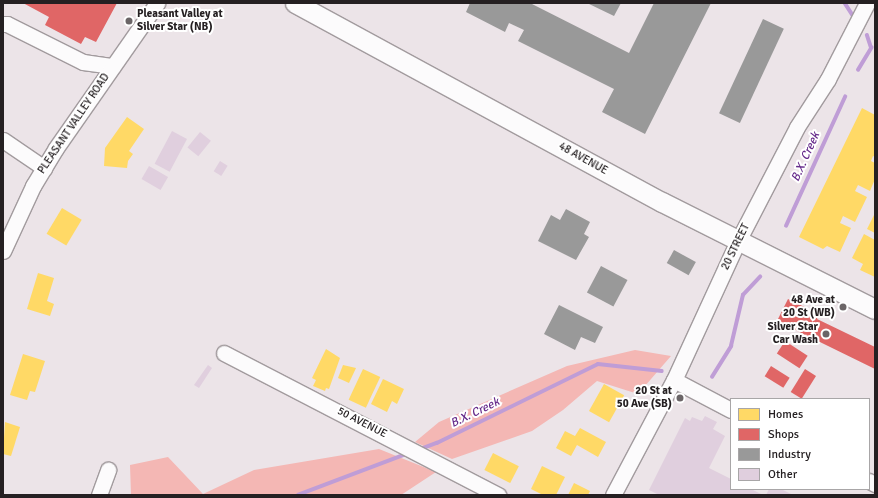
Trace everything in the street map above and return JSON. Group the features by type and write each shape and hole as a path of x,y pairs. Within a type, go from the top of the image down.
{"main road":[{"name":"48 AVENUE","path":"295,3 662,202 875,310"},
{"path":"304,3 328,20"}],"street":[{"name":"PLEASANT VALLEY ROAD","path":"3,251 33,186 44,168 157,3"},
{"name":"20 STREET","path":"613,495 674,380 738,241 796,127 828,79 866,3"},
{"path":"3,24 7,24 83,62 113,66"},
{"path":"3,140 44,168"},
{"name":"50 AVENUE","path":"224,353 407,446 498,495"},
{"path":"674,380 730,409"},
{"path":"99,495 108,470"}],"shaded area":[{"path":"635,350 671,356 638,394 597,381 563,410 532,431 452,459 415,442 439,422 567,366"},
{"path":"379,449 436,472 401,495 131,495 130,465 168,457 203,494 254,470"}],"building: Homes":[{"path":"862,108 875,115 875,157 873,156 871,161 875,163 875,179 870,191 858,185 855,191 867,197 855,222 843,216 840,223 851,228 840,252 827,246 823,249 799,237"},
{"path":"127,117 144,129 129,151 133,154 128,161 127,168 104,166 105,148"},
{"path":"62,208 82,220 66,246 47,234"},
{"path":"875,213 875,233 867,229"},
{"path":"864,234 875,240 875,277 860,270 863,264 852,258"},
{"path":"38,273 54,278 47,301 54,304 50,316 27,309"},
{"path":"326,349 340,358 329,389 326,388 325,391 313,386 316,380 312,378"},
{"path":"23,354 45,361 35,392 30,391 27,400 10,395"},
{"path":"343,365 356,368 349,383 338,378"},
{"path":"363,369 380,377 366,408 349,400"},
{"path":"383,379 404,389 397,404 392,401 387,412 371,404"},
{"path":"604,384 624,395 609,422 589,411"},
{"path":"5,422 20,427 11,456 3,454"},
{"path":"580,428 606,442 598,457 577,445 571,456 556,448 565,431 575,436"},
{"path":"493,453 519,466 510,483 484,470"},
{"path":"542,466 565,477 556,495 543,495 531,489"},
{"path":"574,483 590,491 588,495 568,495"}],"building: Shops":[{"path":"23,3 117,3 96,42 85,37 81,44 45,25 49,17"},
{"name":"Silver Star Car Wash","path":"788,299 819,314 817,319 875,347 875,369 777,321"},
{"path":"785,341 808,356 799,368 777,354"},
{"path":"771,366 790,378 783,388 765,376"},
{"path":"805,369 816,376 802,398 791,392"}],"building: Industry":[{"path":"470,3 530,3 629,53 654,3 711,3 645,134 602,112 614,89 518,41 524,30 509,23 505,32 466,12"},
{"path":"587,3 621,3 614,16"},
{"path":"763,19 784,29 740,123 719,113"},
{"path":"566,209 590,222 584,234 589,237 576,260 538,241 551,215 560,220"},
{"path":"674,250 696,262 689,275 667,263"},
{"path":"601,266 627,280 613,307 587,292"},
{"path":"559,305 603,327 595,343 581,337 575,350 544,334"}],"building: Other":[{"path":"172,131 187,139 170,172 155,164"},
{"path":"200,132 211,141 198,156 187,148"},
{"path":"220,161 228,166 221,176 214,171"},
{"path":"149,166 168,177 161,190 142,179"},
{"path":"208,365 212,368 199,388 194,385"},
{"path":"705,416 717,422 713,429 725,436 709,468 730,478 730,490 753,490 763,495 659,495 649,490 685,418 690,421 692,417 702,421"},
{"path":"768,490 783,490 793,495 766,495"}],"waterway":[{"name":"B.X. Creek","path":"845,3 854,17"},
{"name":"B.X. Creek","path":"858,70 871,48 867,36"},
{"name":"B.X. Creek","path":"786,226 845,97"},
{"name":"B.X. Creek","path":"712,377 731,346 743,295 760,277"},
{"name":"B.X. Creek","path":"421,449 437,443 598,364 662,371"},
{"name":"B.X. Creek","path":"298,495 409,453"}],"place":[{"name":"Pleasant Valley at Silver Star (NB)","path":"129,21"},
{"name":"48 Ave at 20 St (WB)","path":"843,307"},
{"name":"Silver Star Car Wash","path":"826,334"},
{"name":"20 St at 50 Ave (SB)","path":"680,398"}]}
